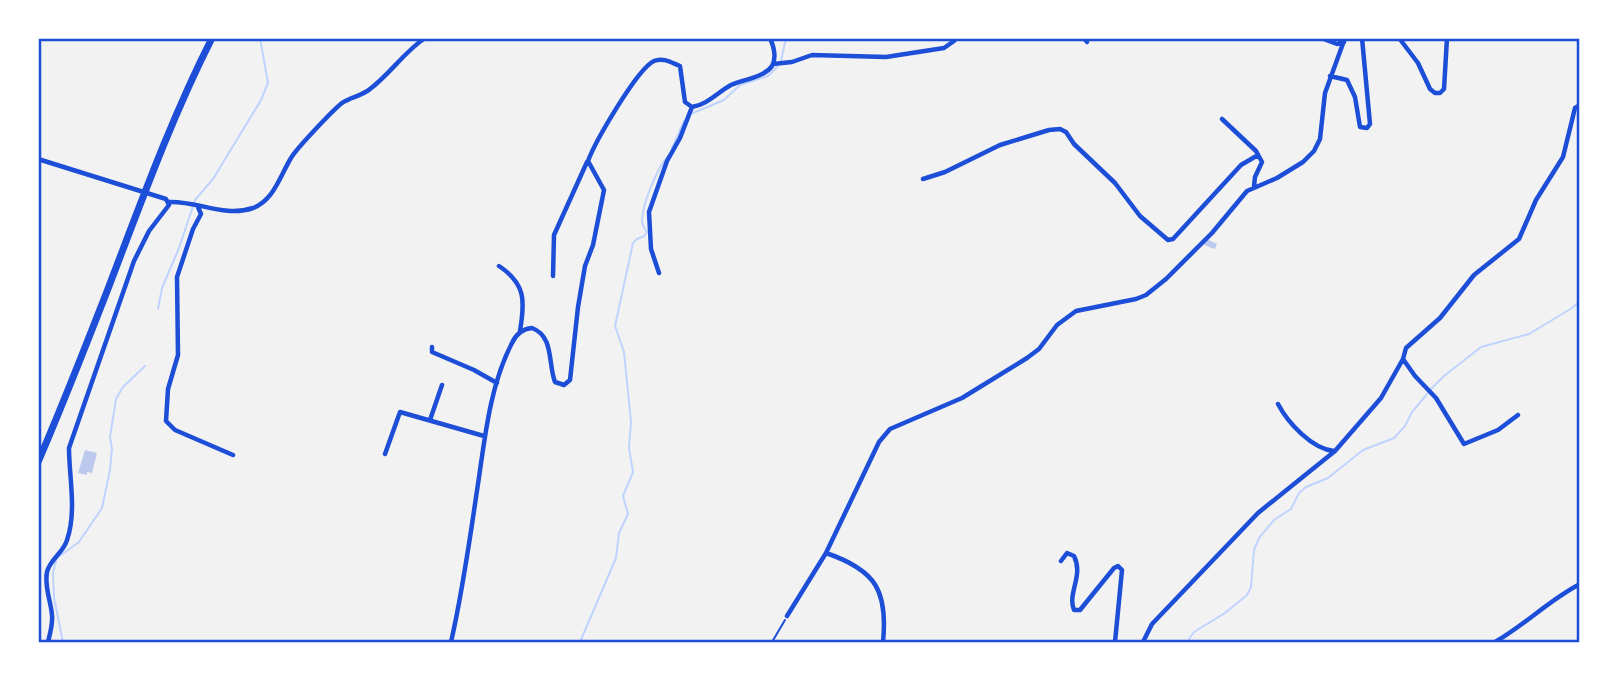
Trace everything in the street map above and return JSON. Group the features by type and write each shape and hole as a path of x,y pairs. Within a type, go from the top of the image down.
{"main road":[{"path":"38,462 187,87 212,38"}],"street":[{"path":"38,159 168,202 233,211 254,208 264,202 273,191 296,151 343,102 370,90 425,38"},
{"path":"553,276 554,235 613,113 645,69 654,61 664,60 680,66 685,102 692,107 699,106 730,86 768,71 775,54 770,38"},
{"path":"1321,38 1336,44 1345,40"},
{"path":"1330,76 1347,80 1354,97 1360,127 1367,128 1370,124 1362,38"},
{"path":"1399,38 1418,63 1430,89 1440,93 1444,89 1447,38"},
{"path":"787,616 826,553 879,442 890,429 962,398 1027,358 1039,349 1056,325 1076,311 1146,295 1212,233 1241,196 1254,186 1290,171 1303,162 1314,152 1322,134 1325,93 1345,40"},
{"path":"773,64 792,62 812,55 886,57 944,48 954,41"},
{"path":"1141,642 1152,624 1258,513 1335,451 1381,398 1403,359 1406,348 1440,318 1474,275 1518,239 1536,200 1563,158 1576,108 1580,105"},
{"path":"659,273 650,249 649,212 667,161 680,138 692,107"},
{"path":"1222,119 1262,162 1254,186"},
{"path":"923,179 1000,145 1060,129 1115,183 1140,216 1168,240 1173,239 1241,165 1258,155"},
{"path":"520,332 532,328 541,332 546,341 555,382 568,383 572,374 585,266 593,245 604,190 588,161"},
{"path":"48,642 52,617 47,572 51,562 66,544 69,534 72,478 69,447 134,261 149,232 169,205 168,202"},
{"path":"198,206 201,214 193,229 177,277 178,355 168,389 166,421 174,430 233,455"},
{"path":"451,642 460,603 484,436 497,383 513,341 520,332 522,319 517,280 499,266"},
{"path":"432,347 432,352 497,383"},
{"path":"1403,359 1437,398 1464,444 1498,430 1518,415"},
{"path":"430,420 442,385"},
{"path":"1278,404 1284,415 1311,441 1324,450 1335,451"},
{"path":"385,454 400,412 484,436"},
{"path":"826,553 862,570 877,589 885,607 883,642"},
{"path":"1061,561 1067,553 1074,556 1077,562 1072,606 1074,610 1080,610 1114,568 1118,566 1122,570 1115,642"},
{"path":"1495,642 1580,584"}],"path":[{"path":"772,642 787,616"}],"building":[{"path":"1207,239 1217,244 1215,249 1204,245"},
{"path":"85,450 97,453 92,473 87,472 87,475 78,473"}],"waterway":[{"path":"158,309 162,288 195,200 213,179 261,100 268,83 260,38"},
{"path":"781,61 786,38"},
{"path":"1577,38 1580,57"},
{"path":"693,113 724,100 740,85 768,76 778,66"},
{"path":"672,148 684,121"},
{"path":"580,642 616,558 619,533 628,514 623,496 633,472 629,448 631,422 624,352 615,326 633,243 647,232 642,221 647,197 668,156"},
{"path":"1431,389 1481,347 1529,334 1580,301"},
{"path":"63,642 54,598 53,572 57,558 79,542 102,508 110,470 110,437 116,399 123,387 145,366"},
{"path":"1187,642 1194,632 1225,613 1247,595 1251,587 1254,550 1259,538 1274,520 1291,509 1299,493 1306,487 1328,478 1363,450 1394,438 1428,393"}]}
